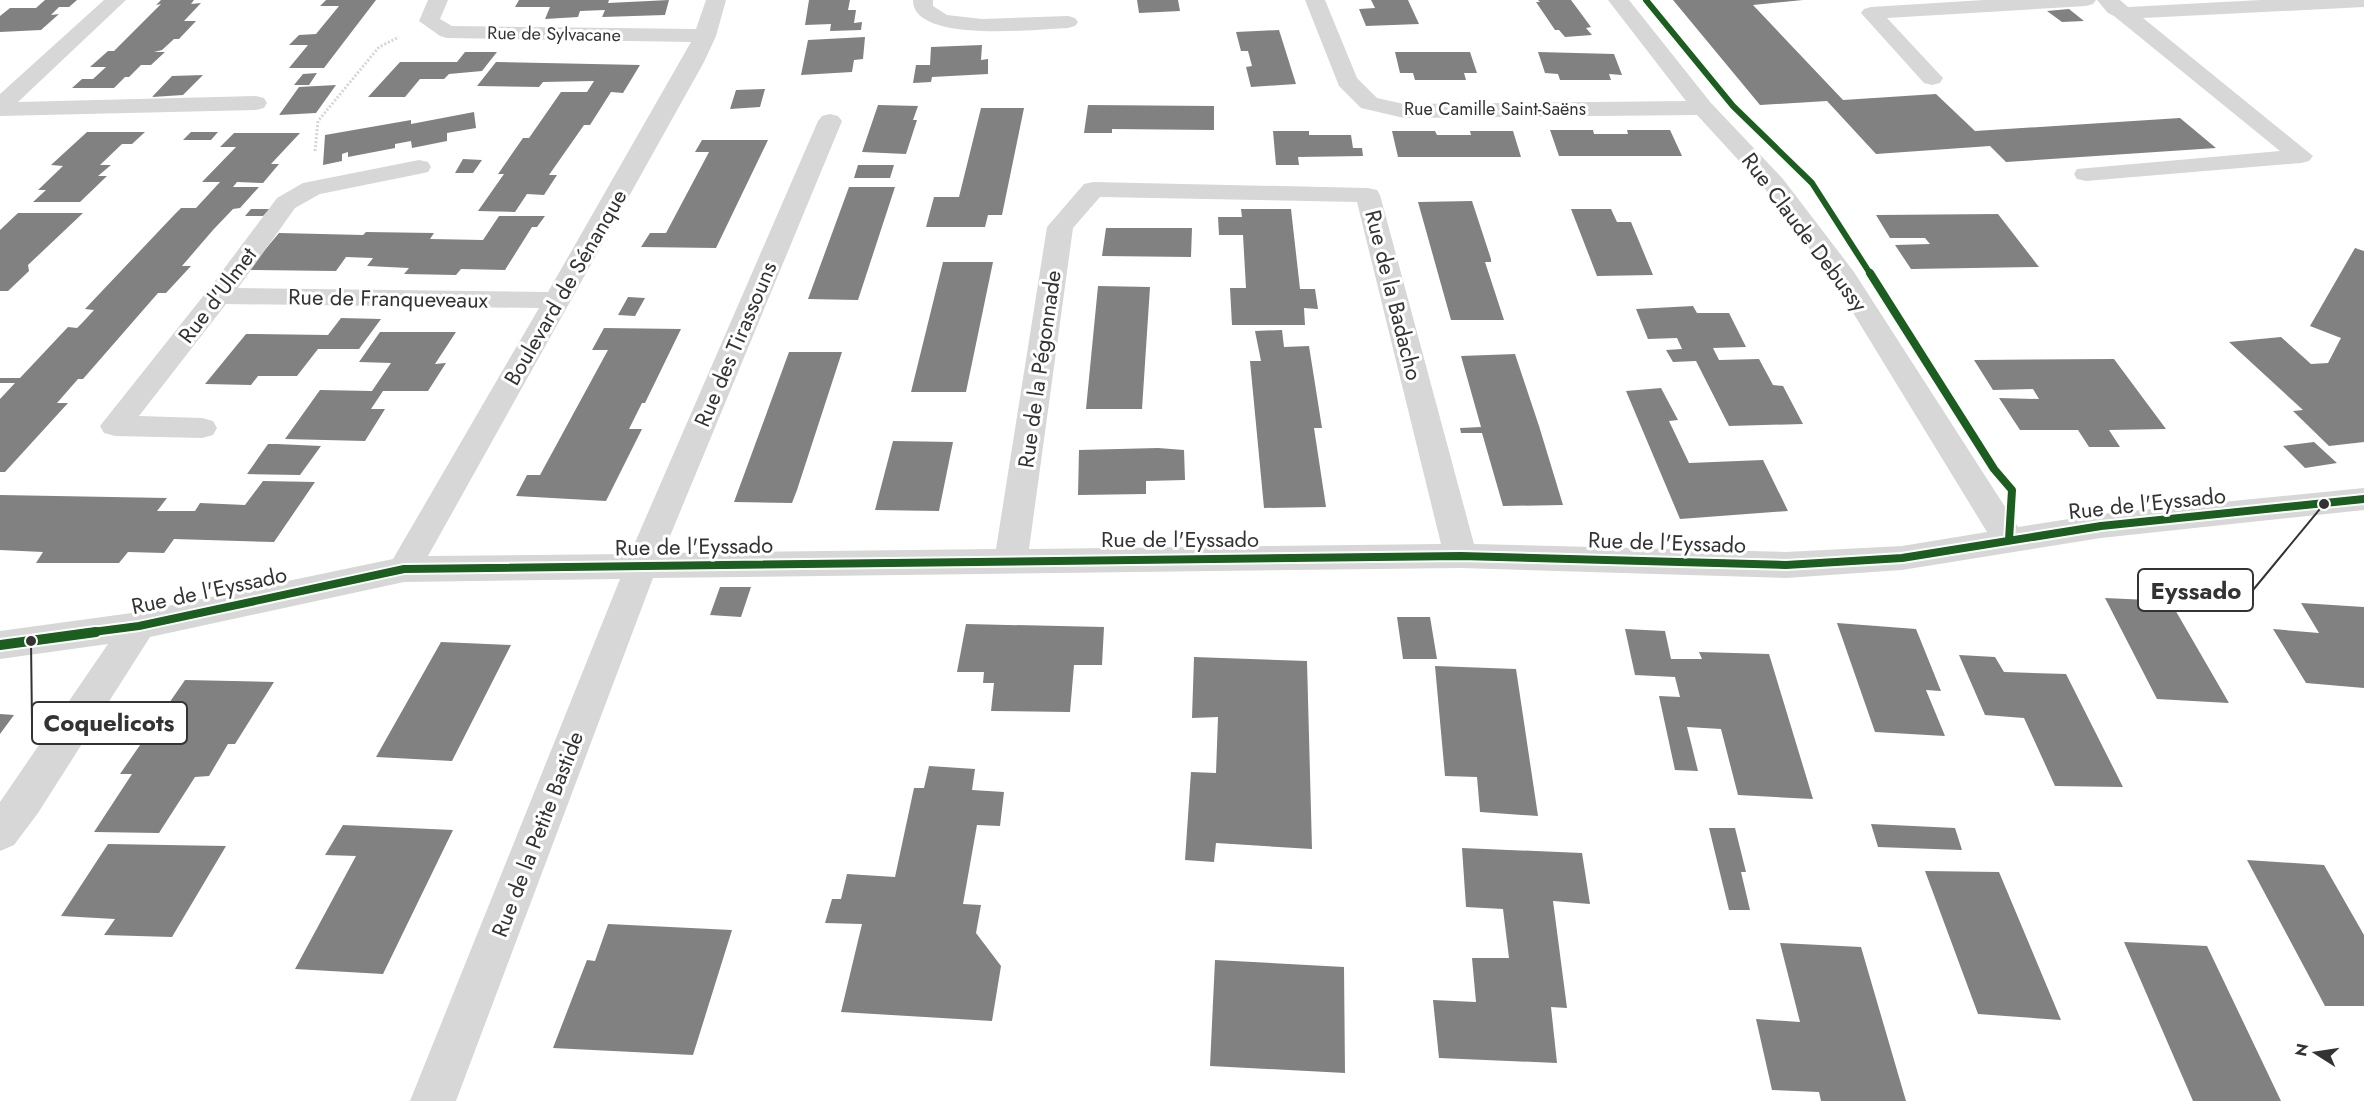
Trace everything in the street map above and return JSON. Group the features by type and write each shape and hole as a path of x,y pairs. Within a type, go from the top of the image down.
{"street":[{"path":"0,108 116,0"},
{"path":"429,21 438,0"},
{"name":"Boulevard de Sénanque","path":"404,569 693,62 705,36 716,0"},
{"path":"923,0 923,8 942,21 982,25 1068,22"},
{"name":"Rue Camille Saint-Saëns","path":"1316,0 1347,81 1369,103 1404,111 1703,108"},
{"name":"Rue Claude Debussy","path":"1618,0 1703,108 1774,184 1845,278 2009,540"},
{"path":"1932,78 1870,13 2087,0 2116,6 2364,1"},
{"path":"2086,174 2301,156 2116,6"},
{"name":"Rue de Sylvacane","path":"429,21 447,32 705,36"},
{"path":"0,108 256,103"},
{"name":"Rue des Tirassouns","path":"641,567 830,121"},
{"name":"Rue d'Ulmet","path":"202,428 115,426 218,296 286,203 312,188 419,167"},
{"name":"Rue de la Badacho","path":"1092,189 1368,195 1461,556"},
{"name":"Rue de la Pégonnade","path":"1011,560 1060,227 1092,189"},
{"name":"Rue de Franqueveaux","path":"218,296 557,300"},
{"name":"Rue de l'Eyssado","path":"0,645 140,626 404,569 1461,556 1786,565 1902,558 2101,526 2364,500"},
{"name":"Rue de la Petite Bastide","path":"433,1101 641,567"},
{"path":"0,833 24,801 140,626"}],"path":[{"path":"312,188 318,121 379,47 429,21"}],"building":[{"path":"45,0 77,0 69,7 59,7 51,15 59,14 41,30 0,32 0,16 10,8 36,8"},
{"path":"161,0 194,0 191,4 201,3 184,21 196,21 179,39 174,39 162,50 154,52 165,52 151,65 141,65 114,88 72,88 82,79 93,79 106,67 90,67 108,51 114,51 161,4 156,5"},
{"path":"326,0 376,0 324,68 289,68 308,45 289,45 299,35 316,34 339,6 320,6"},
{"path":"519,0 609,0 608,3 669,0 665,15 602,17 605,10 580,11 578,17 545,19 550,7 515,7"},
{"path":"809,0 850,0 848,10 856,10 854,23 862,22 861,30 830,31 831,24 805,25"},
{"path":"1137,0 1178,0 1180,11 1139,13"},
{"path":"1371,0 1408,0 1419,24 1366,26 1359,9 1375,8"},
{"path":"1538,0 1571,0 1591,27 1586,28 1592,35 1565,37 1559,30 1555,30 1536,2 1540,2"},
{"path":"1673,0 1803,0 1753,5 1843,100 1936,94 1975,131 2180,118 2216,148 2006,162 1990,146 1876,154 1827,101 1760,105"},
{"path":"2069,9 2084,21 2062,22 2047,11"},
{"path":"1279,30 1296,84 1251,87 1246,67 1252,66 1248,51 1241,51 1236,32"},
{"path":"865,37 863,59 854,60 852,72 801,75 808,40"},
{"path":"982,45 981,60 988,59 988,74 932,77 931,82 913,83 916,65 930,65 931,47"},
{"path":"465,52 497,52 482,71 449,74 444,79 420,79 405,97 368,97 400,62 457,62"},
{"path":"1395,52 1470,52 1477,73 1464,73 1466,80 1415,80 1413,73 1400,73"},
{"path":"1538,52 1614,54 1622,75 1609,74 1611,80 1560,80 1558,74 1545,73"},
{"path":"496,62 640,65 623,93 611,92 590,125 584,125 549,175 557,175 544,195 527,194 515,212 478,211 504,174 498,174 523,138 529,138 561,92 587,92 594,81 543,82 539,87 477,86"},
{"path":"317,73 309,85 294,85 303,74"},
{"path":"203,75 183,95 152,97 172,76"},
{"path":"336,85 316,113 279,115 299,87"},
{"path":"765,89 760,107 730,109 736,90"},
{"path":"878,105 918,106 913,120 917,120 906,154 862,152"},
{"path":"1088,105 1214,106 1214,130 1112,129 1112,133 1084,133"},
{"path":"981,108 1024,108 1002,215 988,215 985,227 926,227 934,197 959,197"},
{"path":"474,112 476,128 447,133 447,141 412,148 411,141 395,144 395,148 348,157 348,152 342,154 342,161 323,165 325,135 411,120 411,124"},
{"path":"1550,130 1593,130 1594,134 1628,134 1627,130 1670,130 1682,156 1559,156"},
{"path":"1273,131 1309,131 1309,135 1351,135 1353,148 1362,148 1363,156 1298,157 1299,165 1276,165"},
{"path":"1392,131 1435,131 1437,135 1471,135 1470,131 1513,131 1521,157 1398,157"},
{"path":"87,132 145,132 132,144 122,144 100,165 111,165 98,176 107,176 80,202 33,202 46,190 38,190 63,166 51,165"},
{"path":"191,132 218,132 211,140 183,140"},
{"path":"234,133 300,133 271,164 279,164 263,183 237,182 233,187 259,187 240,208 233,209 213,230 182,266 191,266 166,293 158,293 83,379 78,379 57,403 68,403 5,472 0,472 0,399 15,383 0,383 0,378 20,378 68,327 77,328 83,322 94,310 85,309 181,208 196,208 220,182 202,182 236,147 220,147"},
{"path":"702,140 768,140 716,248 641,247 650,233 666,233 709,152 695,152"},
{"path":"463,159 482,160 473,173 455,173"},
{"path":"858,165 894,165 890,178 854,178"},
{"path":"849,187 895,187 858,300 808,299"},
{"path":"1472,201 1491,259 1491,262 1485,262 1504,320 1451,320 1418,202"},
{"path":"251,209 270,209 263,216 245,216"},
{"path":"1241,209 1291,209 1300,289 1315,289 1318,309 1304,308 1305,325 1232,325 1230,288 1246,288 1243,235 1219,235 1218,217 1242,217"},
{"path":"1571,209 1611,209 1617,222 1631,222 1653,275 1597,276"},
{"path":"18,213 83,213 28,265 29,271 8,291 0,291 0,230"},
{"path":"1998,214 2039,267 1911,269 1895,245 1930,244 1925,238 1890,238 1876,215"},
{"path":"499,216 545,216 537,227 532,227 505,270 461,269 456,275 404,274 409,268 367,266 373,258 346,257 336,271 248,270 279,233 363,235 366,232 434,233 430,239 483,240"},
{"path":"1106,228 1192,228 1191,257 1102,256"},
{"path":"2355,248 2364,251 2364,442 2329,446 2293,411 2303,410 2229,342 2281,337 2311,364 2328,363 2341,338 2310,326"},
{"path":"943,262 993,262 966,392 911,392"},
{"path":"1098,286 1150,287 1142,409 1086,409"},
{"path":"628,297 645,298 635,316 618,315"},
{"path":"1693,306 1697,313 1729,313 1746,347 1713,348 1719,360 1759,359 1773,385 1783,386 1803,424 1729,426 1696,361 1673,362 1666,350 1682,349 1677,338 1648,339 1636,309"},
{"path":"341,318 381,319 359,349 318,349 297,376 258,376 251,385 205,384 246,334 328,335"},
{"path":"604,328 681,329 645,403 642,403 629,429 642,429 606,501 516,496 527,475 540,475 608,350 592,350"},
{"path":"1282,330 1284,347 1309,346 1322,428 1314,428 1326,507 1264,508 1250,361 1261,361 1255,331"},
{"path":"380,332 456,332 435,364 446,363 428,391 383,391 371,409 385,409 365,441 285,439 320,390 372,391 391,363 359,362"},
{"path":"789,352 842,352 797,490 792,503 734,502"},
{"path":"1515,354 1563,505 1503,506 1482,433 1461,433 1460,428 1481,427 1461,356"},
{"path":"2114,359 2166,429 2109,430 2120,447 2089,447 2078,430 2020,430 1999,398 2039,399 2033,389 1993,390 1974,360"},
{"path":"1661,388 1678,420 1669,421 1689,463 1763,460 1788,511 1680,519 1626,391"},
{"path":"893,441 953,442 939,511 875,510"},
{"path":"2314,442 2337,463 2305,468 2283,446"},
{"path":"268,444 321,446 300,475 247,474"},
{"path":"1158,448 1184,450 1185,480 1146,481 1146,494 1078,495 1079,450"},
{"path":"263,481 315,482 274,542 174,539 164,553 128,552 119,563 36,563 43,552 0,550 0,495 167,498 157,511 195,511 200,503 245,505"},
{"path":"720,587 751,587 741,617 710,615"},
{"path":"2105,598 2170,601 2229,703 2157,699"},
{"path":"2301,603 2364,607 2364,688 2306,683 2273,629 2319,633"},
{"path":"1397,617 1430,617 1437,659 1403,659"},
{"path":"1837,623 1916,629 1941,691 1926,690 1945,736 1875,732"},
{"path":"966,624 1104,627 1102,665 1074,665 1070,712 991,711 994,683 983,683 984,672 957,672"},
{"path":"1625,629 1665,631 1671,659 1702,659 1699,652 1769,654 1813,799 1738,795 1721,729 1687,727 1698,771 1675,770 1659,696 1680,697 1675,677 1635,675"},
{"path":"441,642 511,645 452,761 376,757"},
{"path":"1959,655 1995,657 2004,672 2066,674 2123,787 2055,786 2024,718 1985,715"},
{"path":"1194,657 1307,661 1312,849 1216,843 1214,862 1185,860 1191,772 1216,773 1218,717 1192,718"},
{"path":"1435,666 1516,669 1538,816 1480,812 1477,777 1445,776"},
{"path":"185,680 274,682 235,744 228,744 209,776 195,777 159,833 94,832 132,774 120,774"},
{"path":"0,714 14,715 0,734"},
{"path":"929,766 975,769 972,790 1004,792 1000,826 977,825 963,904 981,905 976,933 1001,966 992,1021 841,1012 862,924 825,923 832,899 841,899 847,874 895,877 914,788 924,788"},
{"path":"1871,824 1955,828 1962,850 1878,847"},
{"path":"343,825 453,830 383,974 295,969 356,856 325,855"},
{"path":"1709,828 1735,828 1746,872 1741,872 1750,910 1729,910"},
{"path":"108,844 226,846 172,937 104,935 115,919 61,916"},
{"path":"1462,848 1582,853 1590,904 1553,901 1567,1008 1551,1007 1557,1063 1439,1058 1433,1000 1476,1002 1472,958 1509,958 1503,909 1466,907"},
{"path":"2247,860 2324,865 2364,935 2364,1006 2325,1006"},
{"path":"1925,871 1999,872 2061,1020 1978,1014"},
{"path":"608,924 732,930 693,1055 553,1048 587,960 595,961"},
{"path":"2124,942 2207,946 2281,1101 2193,1101"},
{"path":"1780,943 1861,947 1906,1101 1821,1101 1819,1092 1772,1090 1756,1019 1800,1022"},
{"path":"1215,960 1344,967 1345,1073 1210,1066"}],"cycle path":[{"path":"1646,0 1733,106 1812,183 1994,469 2012,490 2009,540"},
{"path":"0,645 139,626 404,569 1461,556 1786,565 1902,558 2101,526 2364,499"}],"place":[{"name":"Eyssado","path":"2324,504"},
{"name":"Coquelicots","path":"31,641"}]}
